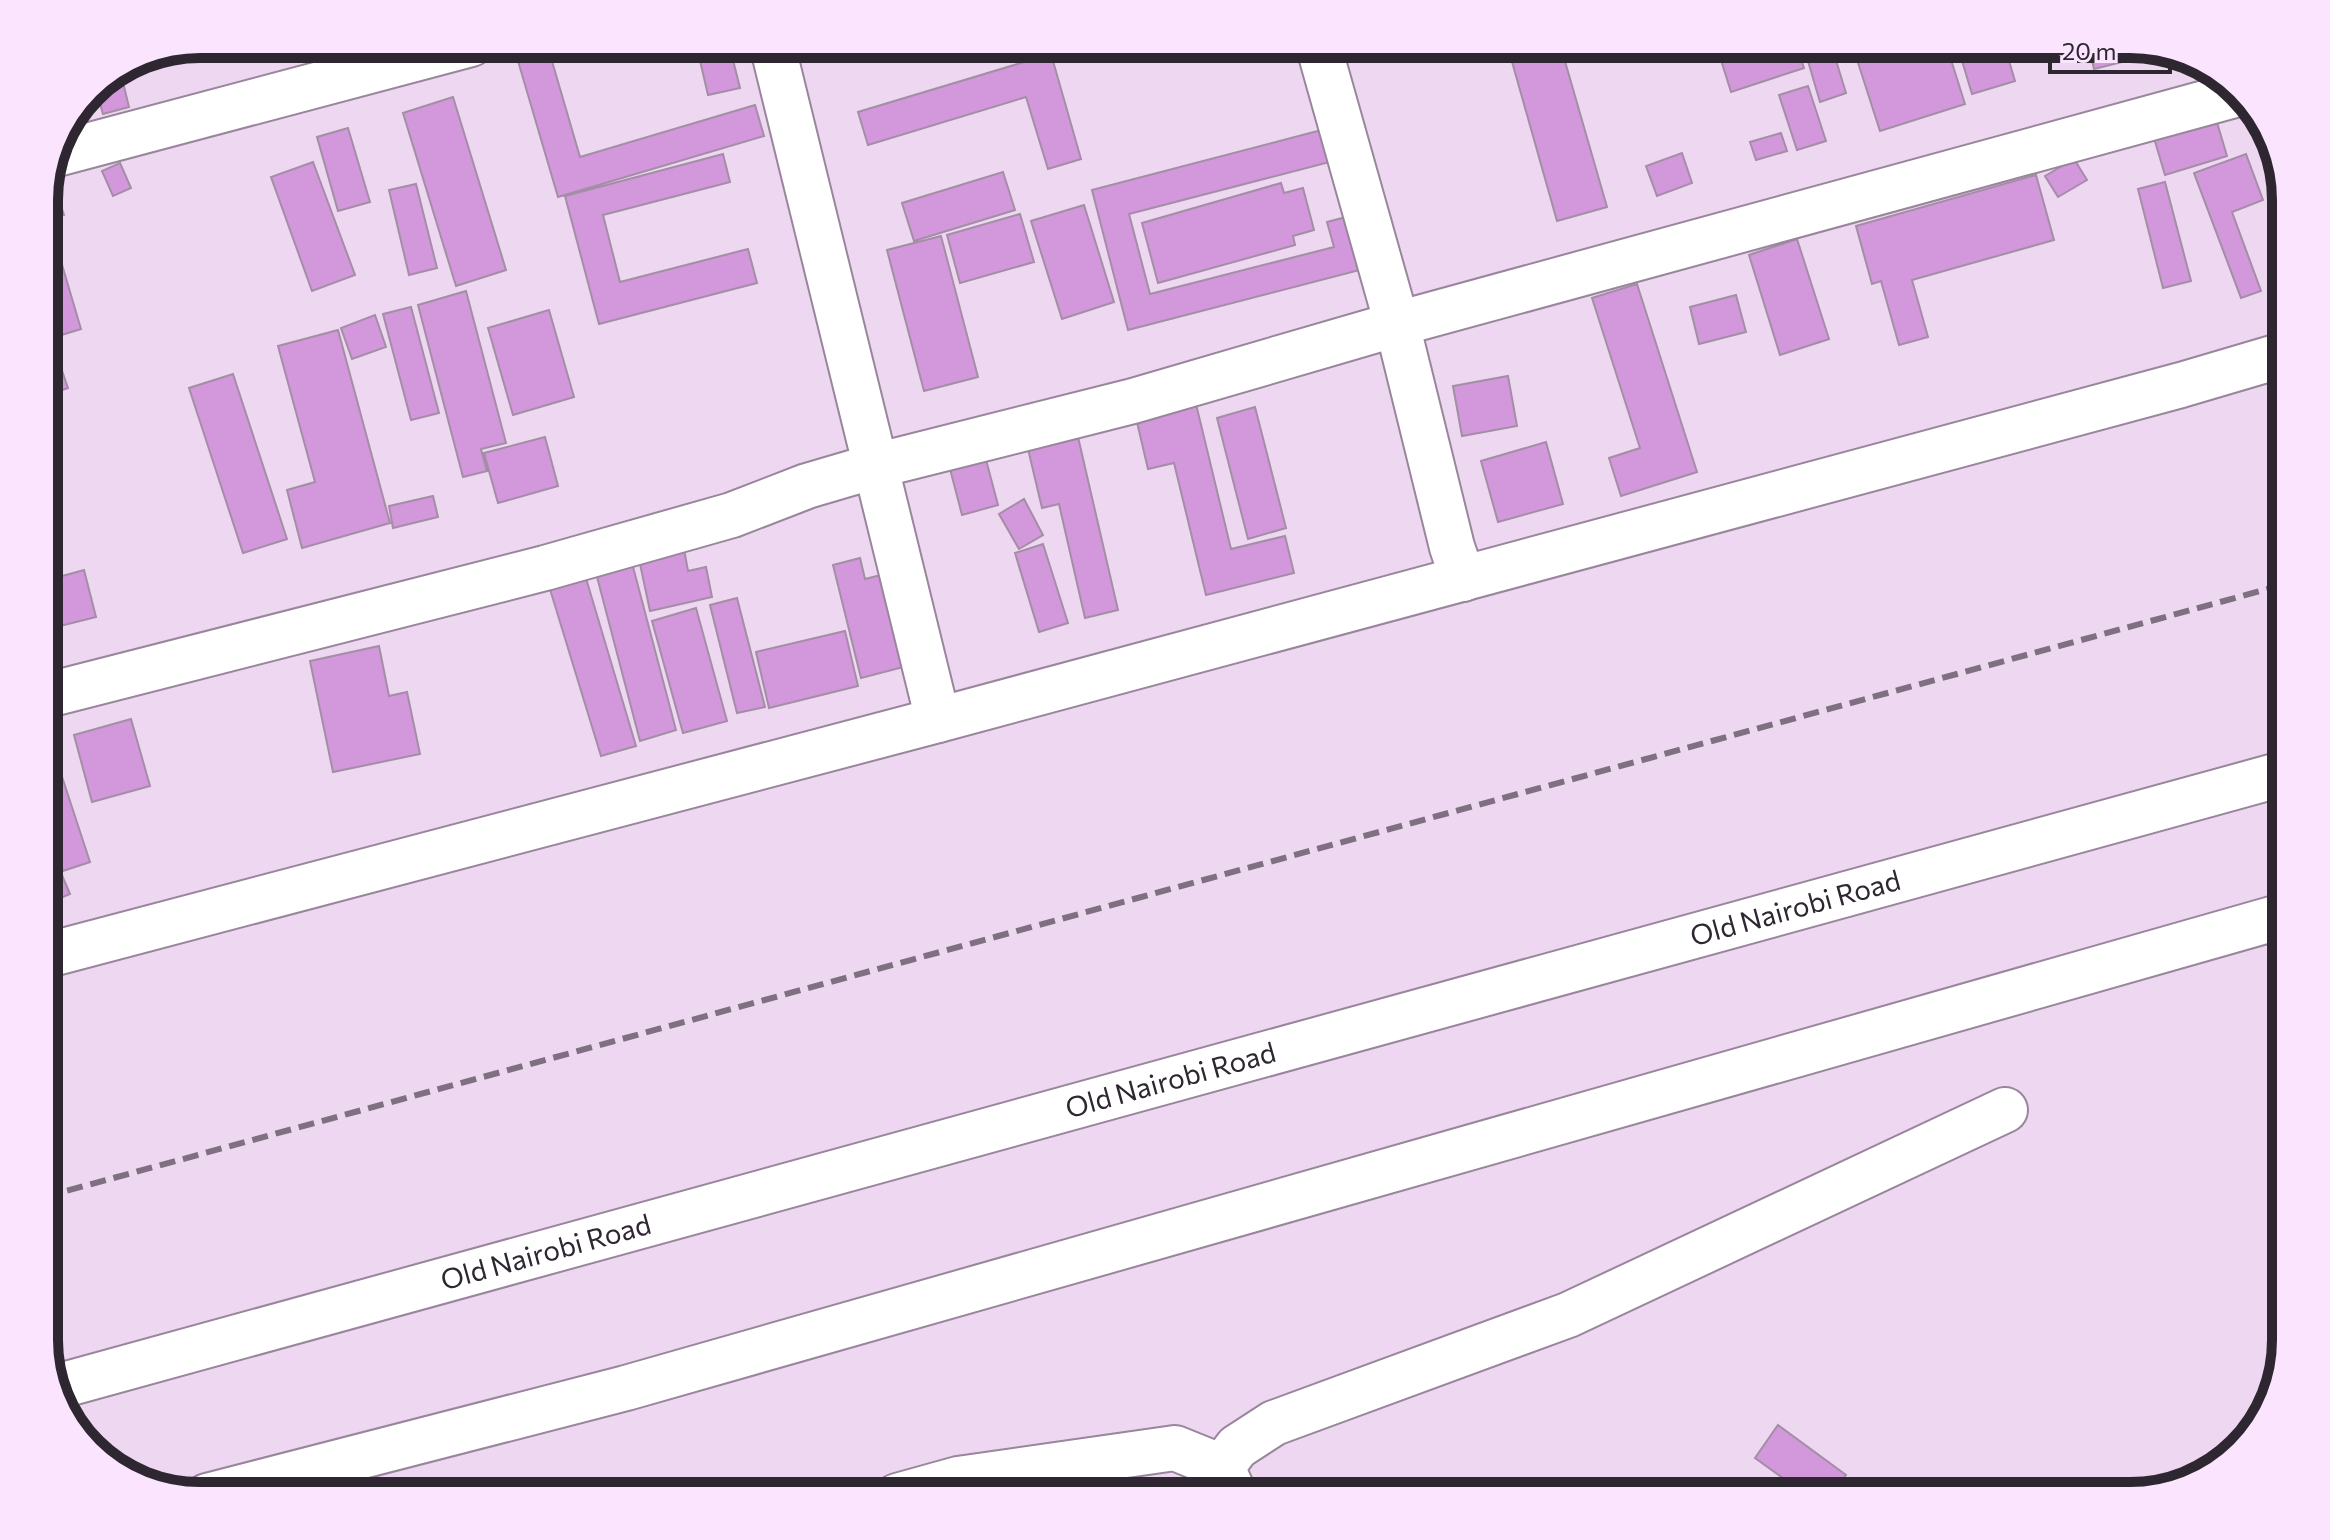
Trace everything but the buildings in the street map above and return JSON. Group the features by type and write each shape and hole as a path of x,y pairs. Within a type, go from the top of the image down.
{"main road":[{"path":"67,151 418,58"},
{"path":"775,58 938,720"},
{"path":"1322,58 1397,324 1452,547 1463,579"},
{"path":"58,692 545,568 732,515 807,486 875,466 1133,401 1397,324 2227,97"},
{"path":"58,952 938,720 2272,358"},
{"name":"Old Nairobi Road","path":"66,1384 2272,777"},
{"path":"261,1482 626,1388 2272,919"},
{"path":"947,1482 1175,1448 1229,1482 1237,1447 1274,1423 1568,1315 2005,1110"}],"railway":[{"path":"58,1193 2272,588"}]}
